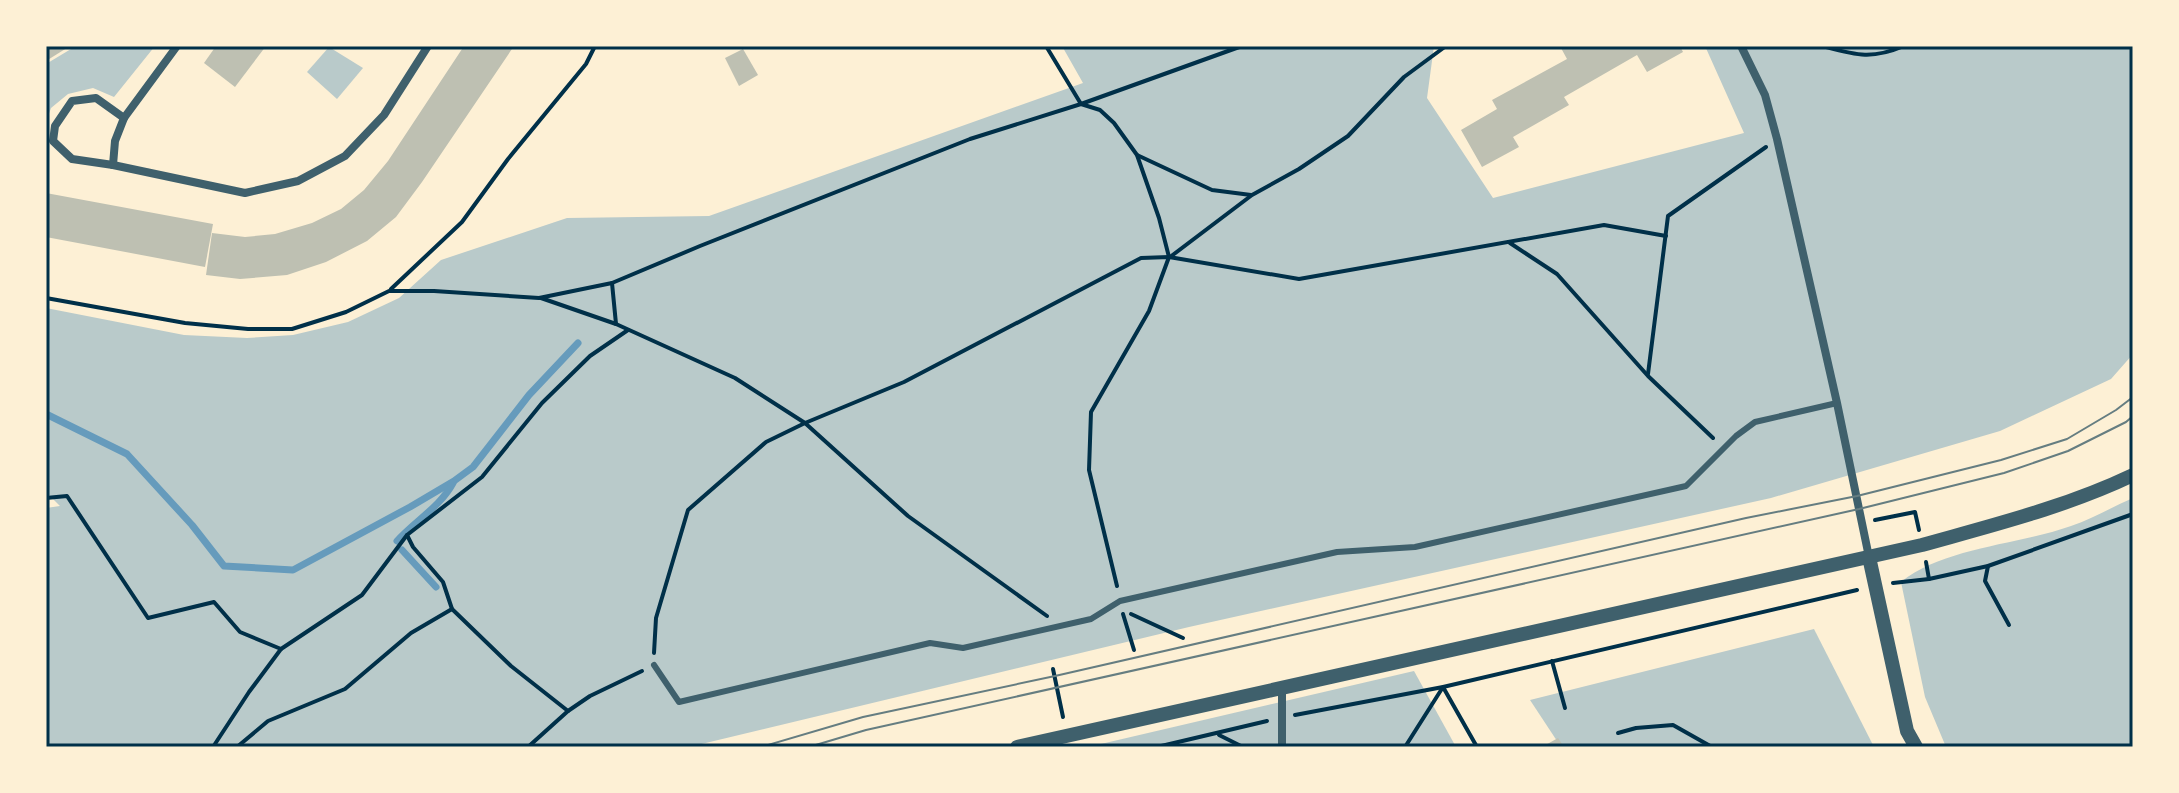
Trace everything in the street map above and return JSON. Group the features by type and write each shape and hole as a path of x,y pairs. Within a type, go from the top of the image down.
{"street":[{"path":"113,165 115,141 124,118 177,46"},
{"path":"124,118 96,98 72,101 55,126 53,141 72,159 245,193 298,181 345,156 384,115 428,46"},
{"path":"1741,46 1765,95 1777,139 1907,731 1916,747"},
{"path":"1017,747 1869,557 2021,518 2133,475"},
{"path":"1282,688 1282,747"}],"lane":[{"path":"654,665 679,702 930,643 963,648 1091,619 1120,601 1337,552 1415,547 1686,486 1755,422 1837,403"}],"path":[{"path":"46,298 185,323 248,329 292,329 346,312 389,291 462,222 508,159 586,64 595,46"},
{"path":"1046,46 1081,104 1100,110 1114,123 1137,155 1169,257"},
{"path":"539,298 612,283 970,139 1081,104 1242,46"},
{"path":"1120,601 1089,470 1091,412 1149,311 1169,257 1252,195 1299,169 1348,136 1404,77 1446,46"},
{"path":"1822,46 1855,55 1883,55 1904,46"},
{"path":"1648,376 1668,216 1777,139"},
{"path":"1137,155 1212,190 1252,195"},
{"path":"528,747 590,696 654,665 656,618 688,510 766,442 904,382 1141,258 1169,257 1299,279 1604,225 1666,236"},
{"path":"1508,242 1557,274 1648,376 1724,449"},
{"path":"612,283 616,324"},
{"path":"389,291 539,298 616,324 735,378 805,423 908,516 1062,626"},
{"path":"213,747 281,649 362,595 407,535 482,477 542,403 590,356 628,330"},
{"path":"46,498 67,496 148,618 214,602 240,632 281,649"},
{"path":"1157,747 1282,718 1443,687 1876,585 1929,579 1988,566 2133,514"},
{"path":"407,535 413,547 443,582 452,609 511,666 568,711"},
{"path":"1988,566 1985,581 2009,625"},
{"path":"237,747 268,721 345,689 411,633 452,609"},
{"path":"1122,609 1183,638"},
{"path":"1125,619 1134,650"},
{"path":"1552,661 1565,708"},
{"path":"1053,669 1066,735"},
{"path":"1405,747 1443,687"},
{"path":"1443,687 1477,747"},
{"path":"1618,733 1673,725 1712,747"},
{"path":"1216,734 1243,747"}],"shaded area":[{"path":"76,46 155,46 114,97 93,88 68,94 51,108 46,122 46,64"},
{"path":"1062,46 1434,46 1427,98 1493,198 1744,133 1705,46 2133,46 2133,354 2111,379 2000,431 1771,498 1189,627 689,747 46,747 46,508 60,506 46,492 46,308 184,335 247,338 293,335 348,322 399,298 441,260 567,218 709,216 1083,83"},
{"path":"329,47 363,68 337,99 307,72"},
{"path":"2133,498 2133,747 1946,747 1925,697 1901,582 1939,561 2071,526"},
{"path":"1814,629 1874,747 1561,747 1530,700"},
{"path":"1414,671 1456,747 1088,747"}],"building":[{"path":"46,46 70,46 46,61"},
{"path":"216,46 266,46 235,87 204,63"},
{"path":"464,46 514,46 396,217 367,241 326,262 287,275 240,279 206,275 212,233 245,237 275,234 312,223 341,209 364,190 388,161"},
{"path":"1680,46 1683,52 1647,72 1637,55 1564,97 1569,105 1513,137 1519,147 1482,167 1461,130 1497,109 1492,100 1567,59 1561,48"},
{"path":"743,49 758,75 739,86 725,58"},
{"path":"46,193 213,224 205,267 46,237"},
{"path":"1558,738 1564,747 1542,747"}],"waterway":[{"path":"46,414 127,454 192,525 224,566 293,570 410,507 473,467 529,395 578,343"},
{"path":"397,541 434,507 453,483"},
{"path":"402,550 436,587"}],"tram line":[{"path":"761,747 863,717 1746,518 1857,496 2001,460 2067,439 2133,397"},
{"path":"809,747 866,730 1859,509 2004,473 2068,451 2133,416"}]}
